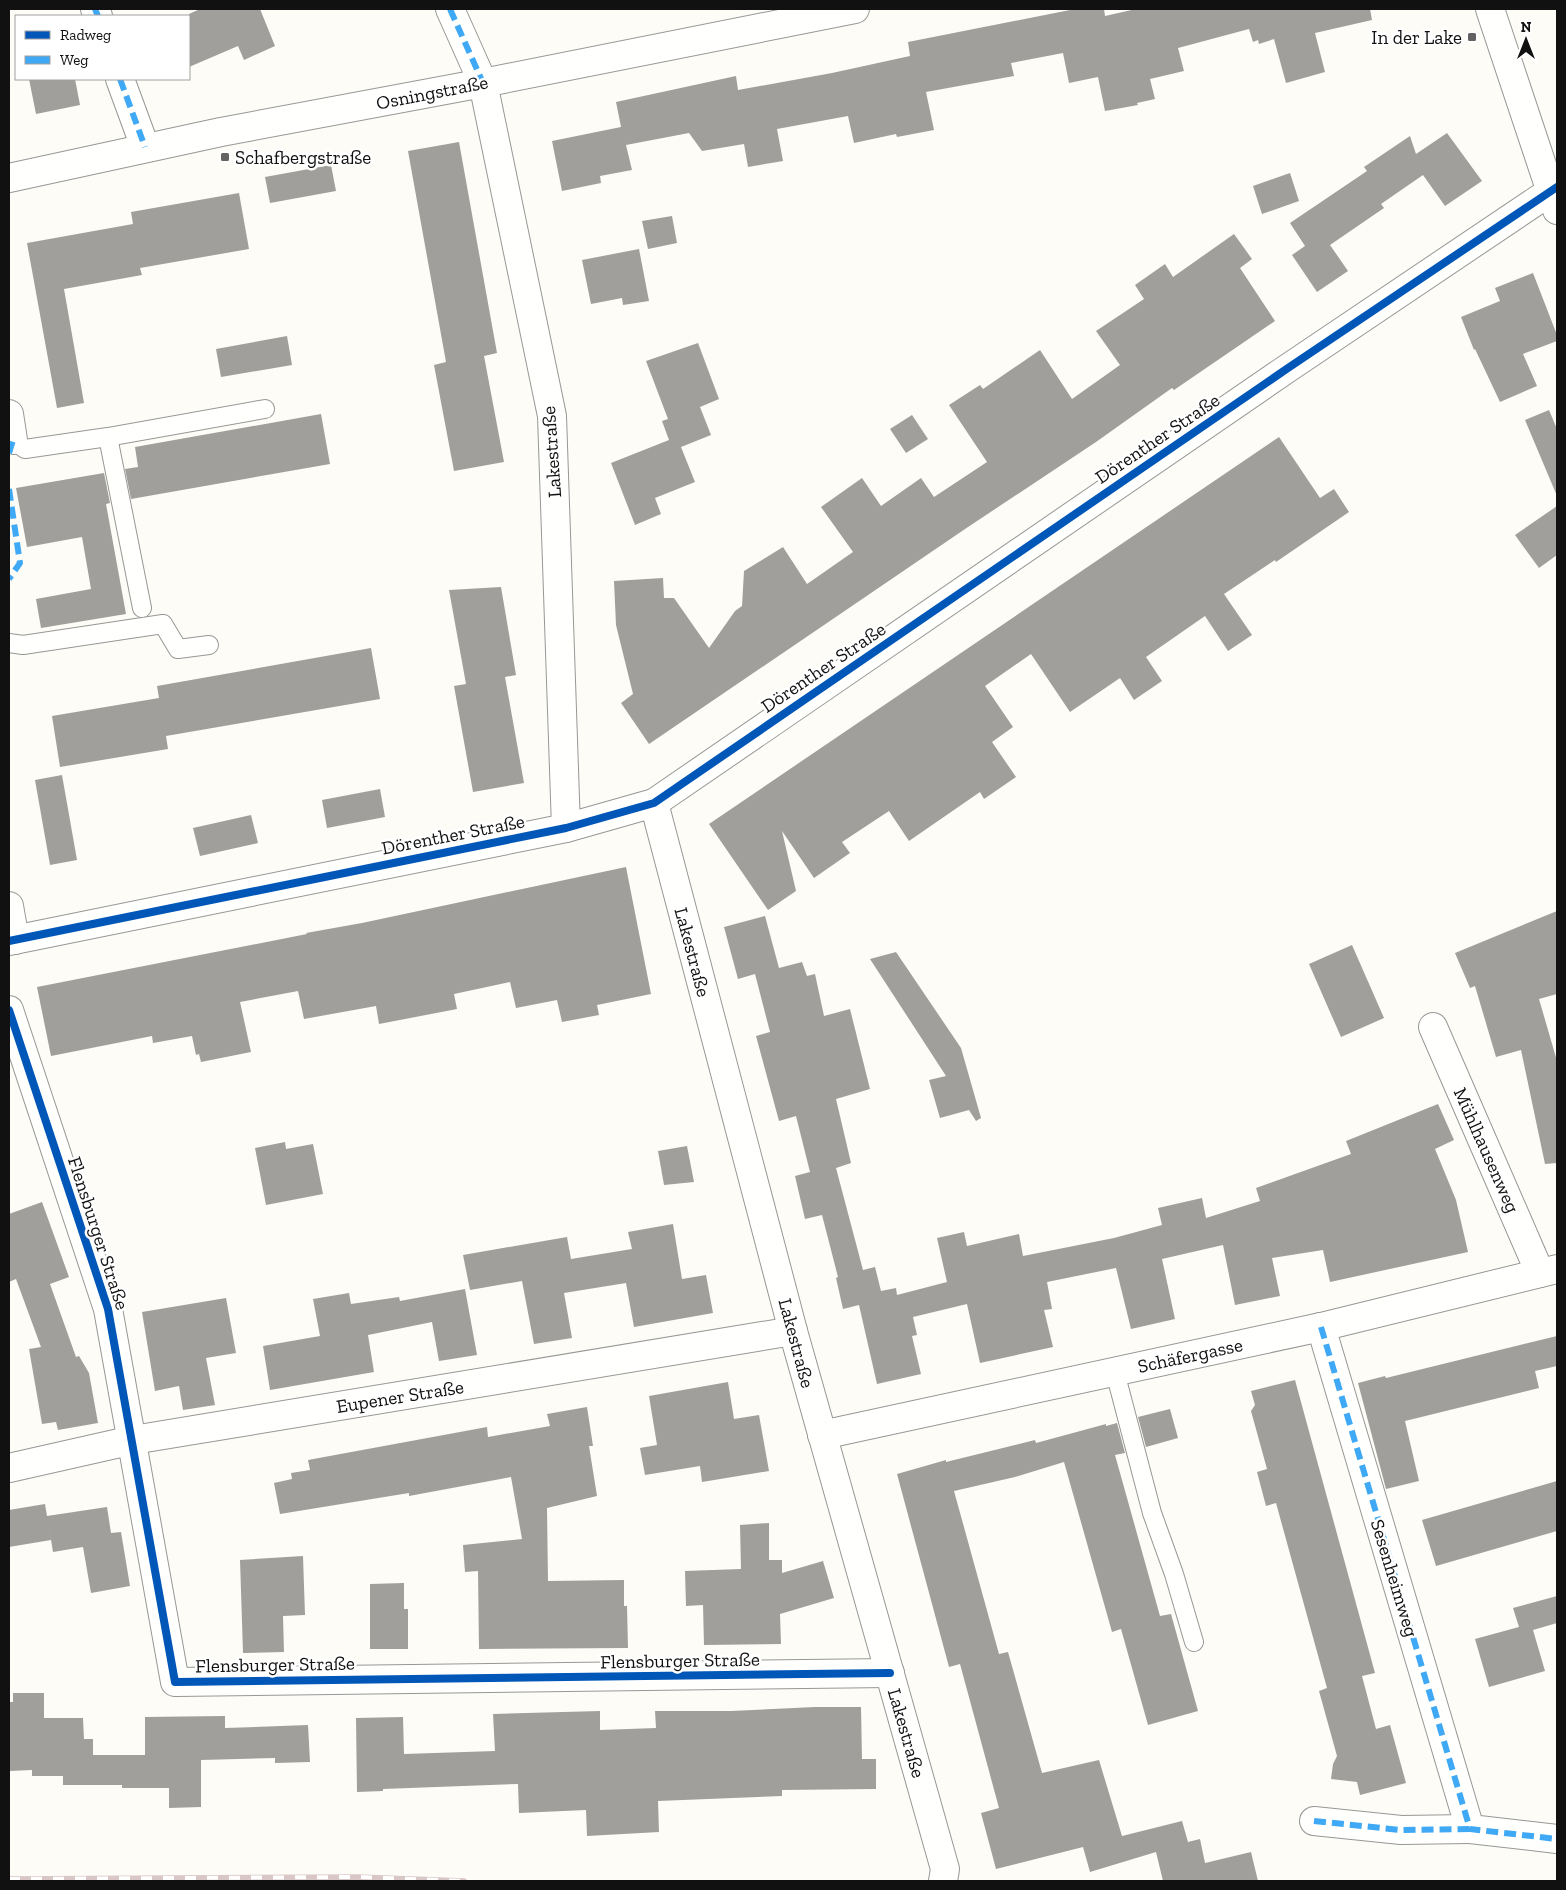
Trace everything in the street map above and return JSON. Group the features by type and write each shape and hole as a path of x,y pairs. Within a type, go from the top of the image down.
{"street":[{"name":"Lakestraße","path":"450,9 483,83 552,416 566,828"},
{"name":"Osningstraße","path":"9,178 145,147 483,83 855,9"},
{"path":"1490,9 1555,196"},
{"path":"120,80 145,147"},
{"name":"Dörenther Straße","path":"12,941 566,828 654,803 1296,362 1555,196"},
{"name":"Lakestraße","path":"654,803 793,1331 945,1869 943,1881"},
{"path":"9,906 12,941"},
{"name":"Flensburger Straße","path":"9,1010 108,1309 175,1682 890,1673"},
{"name":"Mühlhausenweg","path":"1433,1027 1549,1271"},
{"name":"Schäfergasse","path":"822,1435 1321,1327 1549,1271"},
{"name":"Sesenheimweg","path":"1321,1327 1470,1829"},
{"name":"Eupener Straße","path":"9,1468 133,1440 793,1331"},
{"path":"1314,1821 1401,1830 1470,1829 1557,1839"}],"lane":[{"path":"11,427 25,449 265,409"},
{"path":"108,436 142,608"},
{"path":"9,644 23,645 163,624 178,649 209,645"},
{"path":"1114,1372 1152,1513 1174,1574 1194,1642"}],"building":[{"path":"200,9 260,9 275,46 244,60 238,46 190,67 189,14"},
{"path":"1075,9 1104,9 1105,16 1136,9 1370,9 1372,20 1315,33 1325,72 1286,83 1274,39 1259,44 1258,40 1253,42 1249,29 1178,48 1184,71 1150,79 1155,99 1137,103 1138,105 1105,111 1098,77 1069,83 1063,53 1011,63 1014,76 926,92 934,130 897,137 896,134 854,143 848,116 777,129 783,161 748,167 744,144 702,151 689,133 626,145 632,170 600,176 601,183 562,191 552,141 621,127 616,102 736,76 738,90 832,73 910,56 908,42"},
{"path":"29,80 75,80 80,105 36,114"},
{"path":"1447,133 1482,181 1445,206 1423,175 1381,204 1384,208 1330,245 1348,271 1317,292 1292,255 1305,246 1290,223 1367,171 1364,167 1410,136 1416,154"},
{"path":"459,142 497,353 484,356 504,462 454,471 434,365 446,362 408,151"},
{"path":"331,165 336,191 270,203 265,177"},
{"path":"1290,173 1299,201 1262,214 1253,186"},
{"path":"239,193 249,249 140,268 142,275 64,289 84,403 57,408 27,243 133,224 131,212"},
{"path":"672,216 677,243 648,249 642,221"},
{"path":"1234,234 1252,259 1240,268 1275,321 1174,390 1172,388 1096,442 649,744 621,703 633,694 616,625 614,581 663,578 664,598 674,598 709,648 735,611 742,606 744,571 783,547 807,584 853,552 821,507 862,478 881,506 921,478 934,497 987,462 949,405 980,385 983,389 1040,350 1072,399 1120,365 1096,331 1144,299 1135,285 1165,264 1173,277"},
{"path":"639,249 649,301 623,305 622,298 591,304 582,260"},
{"path":"1533,273 1557,335 1557,341 1523,354 1537,386 1500,402 1474,350 1461,317 1500,301 1495,288"},
{"path":"287,336 292,365 221,377 216,349"},
{"path":"698,343 719,399 700,407 711,435 681,447 695,482 655,498 661,514 635,525 611,463 669,440 662,421 668,419 646,361"},
{"path":"1549,410 1557,429 1557,496 1525,420"},
{"path":"321,414 330,464 131,499 125,469 138,467 135,447"},
{"path":"912,415 928,439 906,453 890,429"},
{"path":"1279,437 1320,498 1334,489 1349,512 1276,562 1275,560 1224,594 1252,635 1228,651 1205,616 1146,657 1162,681 1134,700 1120,678 1070,712 1031,654 985,686 1013,727 992,742 1016,777 984,799 980,792 909,841 889,811 842,842 850,853 814,878 782,831 796,891 768,910 709,824"},
{"path":"104,473 110,503 106,504 126,614 41,628 36,599 91,589 82,537 27,547 16,488"},
{"path":"1557,506 1557,555 1539,568 1515,535"},
{"path":"501,587 516,675 505,677 524,783 473,792 454,686 466,684 449,590"},
{"path":"371,648 380,699 166,736 168,749 60,767 52,716 159,698 157,686"},
{"path":"62,775 77,860 50,865 35,780"},
{"path":"380,789 385,817 327,828 322,800"},
{"path":"251,815 258,843 200,856 193,828"},
{"path":"626,867 651,994 597,1005 599,1015 562,1022 557,1000 516,1008 510,982 454,994 457,1009 379,1024 376,1006 304,1019 298,991 240,1002 251,1052 201,1062 199,1054 196,1055 192,1036 153,1043 152,1036 51,1056 37,987 362,923"},
{"path":"1557,911 1557,994 1539,999 1557,1061 1557,1163 1545,1164 1521,1050 1496,1057 1475,986 1470,988 1455,953"},
{"path":"765,916 779,968 802,962 807,976 815,974 824,1016 850,1009 870,1089 836,1099 851,1163 836,1168 863,1270 875,1267 881,1291 896,1288 897,1295 947,1282 937,1238 964,1232 967,1246 1019,1234 1023,1256 1114,1238 1162,1225 1158,1208 1202,1198 1206,1218 1260,1201 1256,1188 1351,1154 1346,1141 1438,1104 1454,1140 1435,1149 1456,1200 1468,1252 1330,1282 1323,1250 1272,1258 1280,1296 1235,1305 1223,1245 1162,1259 1175,1319 1131,1329 1116,1268 1047,1282 1052,1309 1044,1310 1053,1347 980,1363 967,1304 913,1317 917,1335 912,1336 921,1374 877,1384 859,1305 843,1309 836,1278 838,1277 822,1215 805,1219 795,1176 810,1172 796,1116 779,1121 756,1036 770,1032 755,974 738,979 724,927"},
{"path":"1352,945 1384,1018 1341,1037 1309,964"},
{"path":"896,952 961,1048 981,1118 976,1121 969,1110 940,1118 929,1080 946,1076 870,959"},
{"path":"285,1142 286,1149 313,1144 323,1194 266,1205 255,1148"},
{"path":"687,1146 694,1182 664,1185 658,1151"},
{"path":"42,1202 69,1277 50,1284 76,1357 79,1356 89,1373 98,1423 58,1430 56,1422 42,1424 29,1349 41,1347 16,1279 9,1282 9,1214"},
{"path":"673,1224 682,1279 706,1275 713,1313 634,1327 626,1283 564,1293 572,1338 534,1344 522,1281 470,1290 463,1255 567,1237 571,1259 632,1249 628,1232"},
{"path":"465,1289 477,1355 439,1361 432,1322 368,1335 374,1372 270,1390 263,1346 320,1336 313,1299 349,1293 351,1304 399,1297 400,1301"},
{"path":"226,1298 236,1353 206,1358 215,1405 183,1410 179,1386 155,1391 142,1312"},
{"path":"1557,1336 1557,1366 1535,1371 1539,1388 1405,1421 1419,1481 1386,1489 1358,1383 1385,1376 1386,1378"},
{"path":"1295,1380 1375,1673 1362,1676 1376,1729 1390,1725 1406,1783 1360,1795 1357,1782 1331,1779 1333,1764 1337,1756 1319,1691 1327,1688 1276,1503 1266,1506 1257,1472 1267,1469 1251,1411 1255,1405 1251,1391"},
{"path":"728,1382 734,1419 759,1415 769,1471 702,1482 700,1466 645,1475 640,1448 657,1445 649,1396"},
{"path":"587,1407 593,1446 589,1446 597,1496 547,1508 548,1581 624,1580 624,1606 627,1606 628,1648 479,1649 478,1571 465,1572 463,1545 522,1539 511,1477 409,1496 409,1493 280,1514 274,1483 292,1479 291,1473 310,1470 308,1460 487,1427 488,1437 550,1426 547,1414"},
{"path":"1170,1409 1178,1438 1146,1447 1138,1417"},
{"path":"1117,1423 1125,1453 1115,1455 1160,1616 1171,1614 1198,1711 1148,1725 1121,1629 1112,1632 1064,1462 1015,1477 954,1491 999,1654 1008,1652 1042,1773 1099,1760 1122,1836 1182,1821 1188,1842 1200,1839 1205,1863 1251,1852 1258,1881 1163,1881 1156,1852 1090,1872 1083,1847 996,1869 981,1813 999,1808 960,1664 949,1667 897,1474 946,1460 946,1462 1035,1440 1036,1443 1106,1424 1106,1426"},
{"path":"1557,1481 1557,1531 1436,1566 1422,1520"},
{"path":"45,1504 47,1516 107,1507 111,1533 121,1532 130,1586 91,1593 83,1547 53,1552 48,1521 51,1540 9,1547 9,1510"},
{"path":"769,1523 769,1560 782,1560 782,1573 823,1561 834,1598 780,1614 781,1644 704,1645 703,1605 686,1606 685,1571 741,1569 740,1525"},
{"path":"303,1556 305,1615 283,1616 284,1652 243,1653 240,1560"},
{"path":"404,1583 404,1609 408,1609 408,1649 370,1649 370,1584"},
{"path":"1557,1596 1557,1623 1533,1630 1545,1671 1489,1687 1475,1639 1519,1627 1513,1608"},
{"path":"13,1693 44,1693 44,1718 83,1718 84,1739 93,1739 93,1755 145,1755 145,1717 225,1716 225,1728 308,1725 310,1762 275,1763 275,1758 201,1760 201,1807 169,1808 169,1788 122,1788 122,1785 63,1785 63,1776 32,1776 32,1770 9,1771 9,1702 13,1702"},
{"path":"861,1707 862,1759 876,1759 876,1789 782,1790 782,1796 658,1801 659,1832 587,1836 586,1810 519,1813 518,1784 383,1789 383,1791 357,1792 356,1718 403,1717 404,1754 495,1751 493,1714 600,1711 600,1730 656,1728 655,1711 731,1711"}],"railway":[{"path":"9,1879 358,1877 464,1881"}],"marked path":[{"path":"95,9 98,15"},
{"path":"450,9 483,83"},
{"path":"120,80 145,147"},
{"path":"9,453 13,440"},
{"path":"9,489 20,563 9,579"},
{"path":"1321,1327 1470,1829 1557,1839"},
{"path":"1314,1821 1401,1830 1470,1829"}],"cycle path":[{"path":"9,941 566,828 654,803 1288,368 1557,187"},
{"path":"9,1010 108,1309 175,1682 890,1673"}],"place":[{"name":"In der Lake","path":"1472,37"},
{"name":"Schafbergstraße","path":"225,157"}]}
